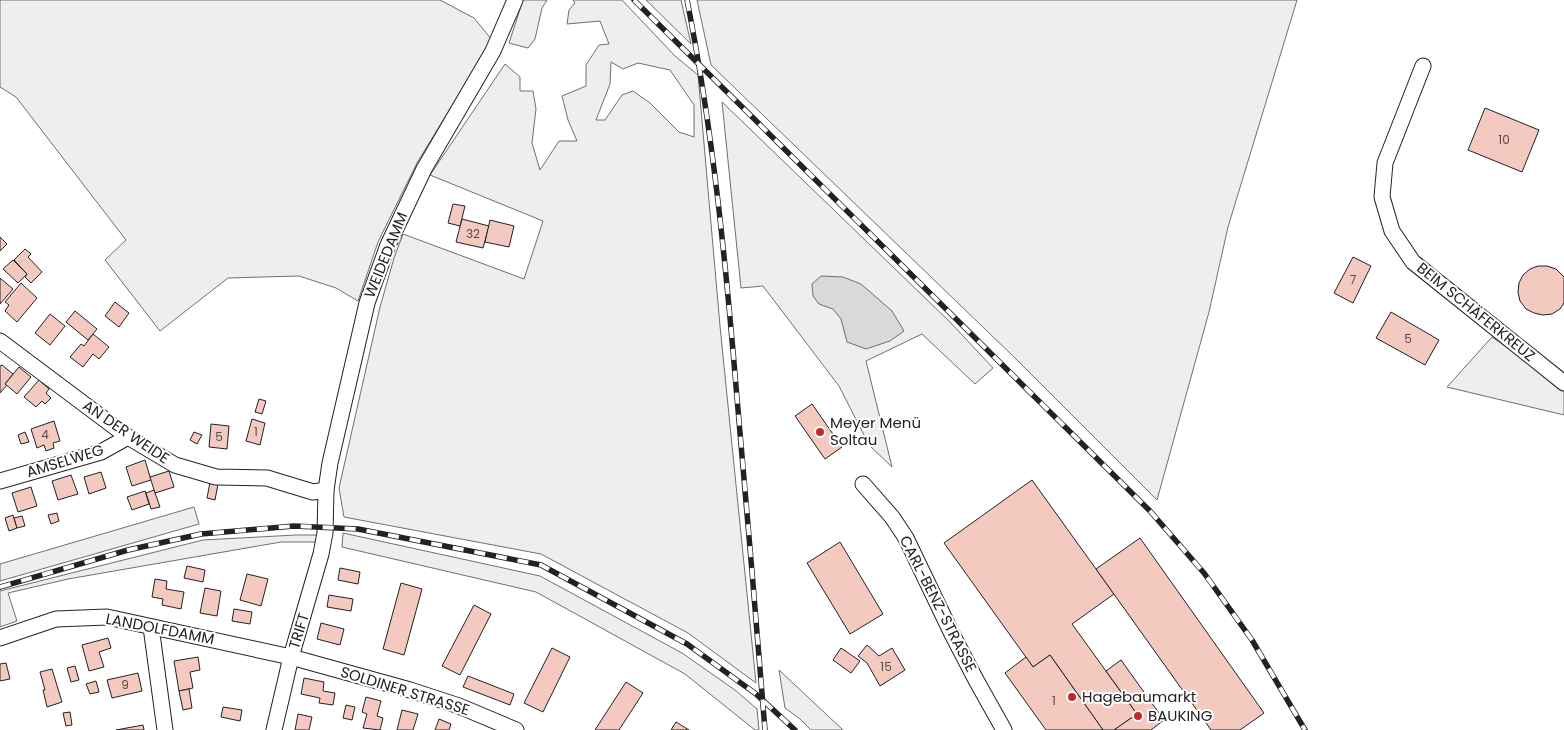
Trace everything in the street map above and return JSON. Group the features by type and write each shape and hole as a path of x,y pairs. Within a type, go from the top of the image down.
{"street":[{"name":"WEIDEDAMM","path":"325,533 326,490 330,463 367,303 388,245 424,170 493,51 515,0"},
{"name":"BEIM SCHÄFERKREUZ","path":"1423,66 1384,163 1382,197 1392,231 1413,262 1564,382"},
{"name":"AN DER WEIDE","path":"1,342 128,437 175,465 216,477 266,478 313,492 326,490"},
{"name":"AMSELWEG","path":"0,481 102,452 128,437"},
{"name":"CARL-BENZ-STRASSE","path":"863,484 892,517 906,538 956,642 1004,730"},
{"name":"TRIFT","path":"274,730 291,657 322,554 325,533"},
{"name":"LANDOLFDAMM","path":"0,638 56,619 107,617 291,657"},
{"path":"151,627 165,730"},
{"name":"SOLDINER STRASSE","path":"291,657 410,690 459,706 516,730"}],"shaded area":[{"path":"0,0 440,0 474,18 492,40 417,163 378,242 358,301 336,288 299,276 228,278 160,331 105,260 126,240 16,97 0,87"},
{"path":"523,0 547,0 542,8 535,39 528,48 509,43"},
{"path":"573,0 622,0 675,56 698,75 720,326 756,683 688,633 541,554 344,517 339,488 380,307 403,234 524,279 543,221 430,175 505,64 520,77 520,91 533,91 536,109 532,143 540,170 559,141 577,141 568,120 562,96 586,86 586,65 599,45 609,44 600,21 567,24 569,10 575,3","holes":["611,62 623,69 638,63 670,70 694,105 694,137 679,132 650,103 633,91 622,95 605,120 596,120 610,84"]},
{"path":"646,0 681,0 691,44"},
{"path":"697,0 1297,0 1228,227 1209,312 1157,500 1014,357 711,65"},
{"path":"722,102 950,322 993,368 975,384 922,334 866,361 892,467 869,445 839,386 763,286 741,288"},
{"path":"821,276 843,277 861,284 892,311 904,331 890,341 866,349 847,342 841,319 833,309 819,304 813,296 812,284"},
{"path":"1492,337 1564,387 1564,415 1447,387"},
{"path":"194,507 199,524 0,581 0,564"},
{"path":"343,533 540,576 682,653 735,690 757,709 759,730 755,730 685,674 536,592 342,547"},
{"path":"319,535 317,542 281,542 68,579 8,593 17,621 0,627 0,591 203,540"},
{"path":"779,670 843,730 811,730 785,708"}],"building":[{"path":"1485,108 1539,130 1522,172 1468,150"},
{"path":"453,204 465,206 460,226 448,223"},
{"path":"462,219 489,226 483,248 456,242"},
{"path":"490,220 514,226 509,247 485,242"},
{"path":"0,237 7,244 0,251"},
{"path":"25,249 31,254 28,257 42,272 31,283 25,277 27,274 14,260"},
{"path":"1353,257 1371,266 1353,303 1334,293"},
{"path":"13,260 27,274 18,283 3,269"},
{"path":"1538,266 1556,269 1564,277 1564,303 1560,309 1552,314 1534,313 1526,309 1520,301 1519,283 1523,275 1530,269"},
{"path":"0,278 13,289 0,304"},
{"path":"21,283 37,298 17,322 5,311 9,305 5,302"},
{"path":"115,302 129,313 119,327 105,316"},
{"path":"75,311 97,329 88,340 66,322"},
{"path":"1391,312 1439,340 1425,365 1376,338"},
{"path":"50,314 65,326 50,345 35,333"},
{"path":"93,334 109,347 99,359 93,354 83,367 70,357 81,344 84,346"},
{"path":"2,365 13,374 0,393 0,366"},
{"path":"19,367 31,377 17,394 5,384"},
{"path":"39,380 49,389 46,393 51,398 45,404 42,401 36,407 24,397"},
{"path":"259,399 266,401 262,414 255,412"},
{"path":"812,404 842,447 825,459 795,416"},
{"path":"252,419 265,423 260,445 246,441"},
{"path":"54,421 60,441 53,443 54,448 46,451 44,445 37,448 31,429"},
{"path":"211,424 229,426 227,449 209,447"},
{"path":"25,432 29,442 21,444 18,435"},
{"path":"194,432 202,435 197,444 190,440"},
{"path":"145,460 151,480 132,486 126,467"},
{"path":"169,471 174,487 155,493 150,477"},
{"path":"101,472 106,488 89,494 84,477"},
{"path":"71,475 78,494 58,500 52,481"},
{"path":"1032,480 1114,594 1072,624 1137,714 1114,730 1103,730 1050,655 1033,667 944,543"},
{"path":"210,482 218,484 215,500 207,498"},
{"path":"31,487 37,506 18,512 12,493"},
{"path":"154,490 160,507 151,509 146,493"},
{"path":"145,491 149,504 132,510 127,497"},
{"path":"57,513 59,521 51,524 48,515"},
{"path":"13,515 17,528 9,531 5,518"},
{"path":"22,516 25,526 17,528 14,518"},
{"path":"1140,538 1264,713 1240,730 1211,730 1096,569"},
{"path":"840,542 883,614 850,634 807,563"},
{"path":"187,566 205,570 203,582 184,578"},
{"path":"340,568 360,572 358,584 338,580"},
{"path":"247,574 268,579 261,606 240,600"},
{"path":"155,579 167,581 166,589 184,592 181,609 162,605 163,599 152,597"},
{"path":"401,583 422,589 404,655 383,649"},
{"path":"205,588 221,591 217,616 200,613"},
{"path":"329,595 353,599 351,611 327,607"},
{"path":"474,605 491,614 460,675 442,666"},
{"path":"234,609 252,612 250,624 232,621"},
{"path":"321,623 344,629 340,645 317,639"},
{"path":"108,638 111,648 99,652 104,667 89,671 82,645"},
{"path":"867,645 879,656 892,648 905,670 880,686 867,663 858,656"},
{"path":"552,648 570,657 543,712 524,703"},
{"path":"841,648 860,661 851,673 833,660"},
{"path":"1050,655 1103,730 1046,730 1005,673 1026,657 1033,667"},
{"path":"198,657 200,670 190,672 193,688 179,691 174,661"},
{"path":"1121,660 1164,720 1151,730 1114,730 1137,714 1106,671"},
{"path":"6,663 10,679 0,681 0,664"},
{"path":"75,666 79,680 71,682 67,668"},
{"path":"52,669 62,702 47,707 40,672"},
{"path":"138,673 142,691 112,698 107,680"},
{"path":"468,676 514,694 510,705 463,687"},
{"path":"304,678 324,682 323,691 335,693 333,705 319,703 320,698 301,694"},
{"path":"96,681 99,692 90,694 86,684"},
{"path":"626,682 643,693 619,730 595,730"},
{"path":"189,689 192,708 183,710 179,691"},
{"path":"366,697 381,701 377,716 383,718 380,730 363,728 367,714 362,712"},
{"path":"346,705 355,707 352,720 343,718"},
{"path":"223,707 242,710 240,721 221,717"},
{"path":"402,710 418,714 413,730 397,730"},
{"path":"70,712 72,725 66,726 63,713"},
{"path":"298,714 312,717 309,730 295,730"},
{"path":"439,719 451,724 449,730 435,730"},
{"path":"676,722 689,730 671,730"},
{"path":"143,725 144,730 116,730"}],"railway":[{"path":"634,0 1150,511 1204,573 1252,640 1305,730"},
{"path":"687,0 704,99 723,248 765,730"},
{"path":"0,587 128,550 201,534 294,526 358,529 541,565 687,644 756,694 795,730"}],"place":[{"name":"Meyer Menü Soltau","path":"820,432"},
{"name":"Hagebaumarkt","path":"1072,697"},
{"name":"BAUKING","path":"1138,716"}]}
